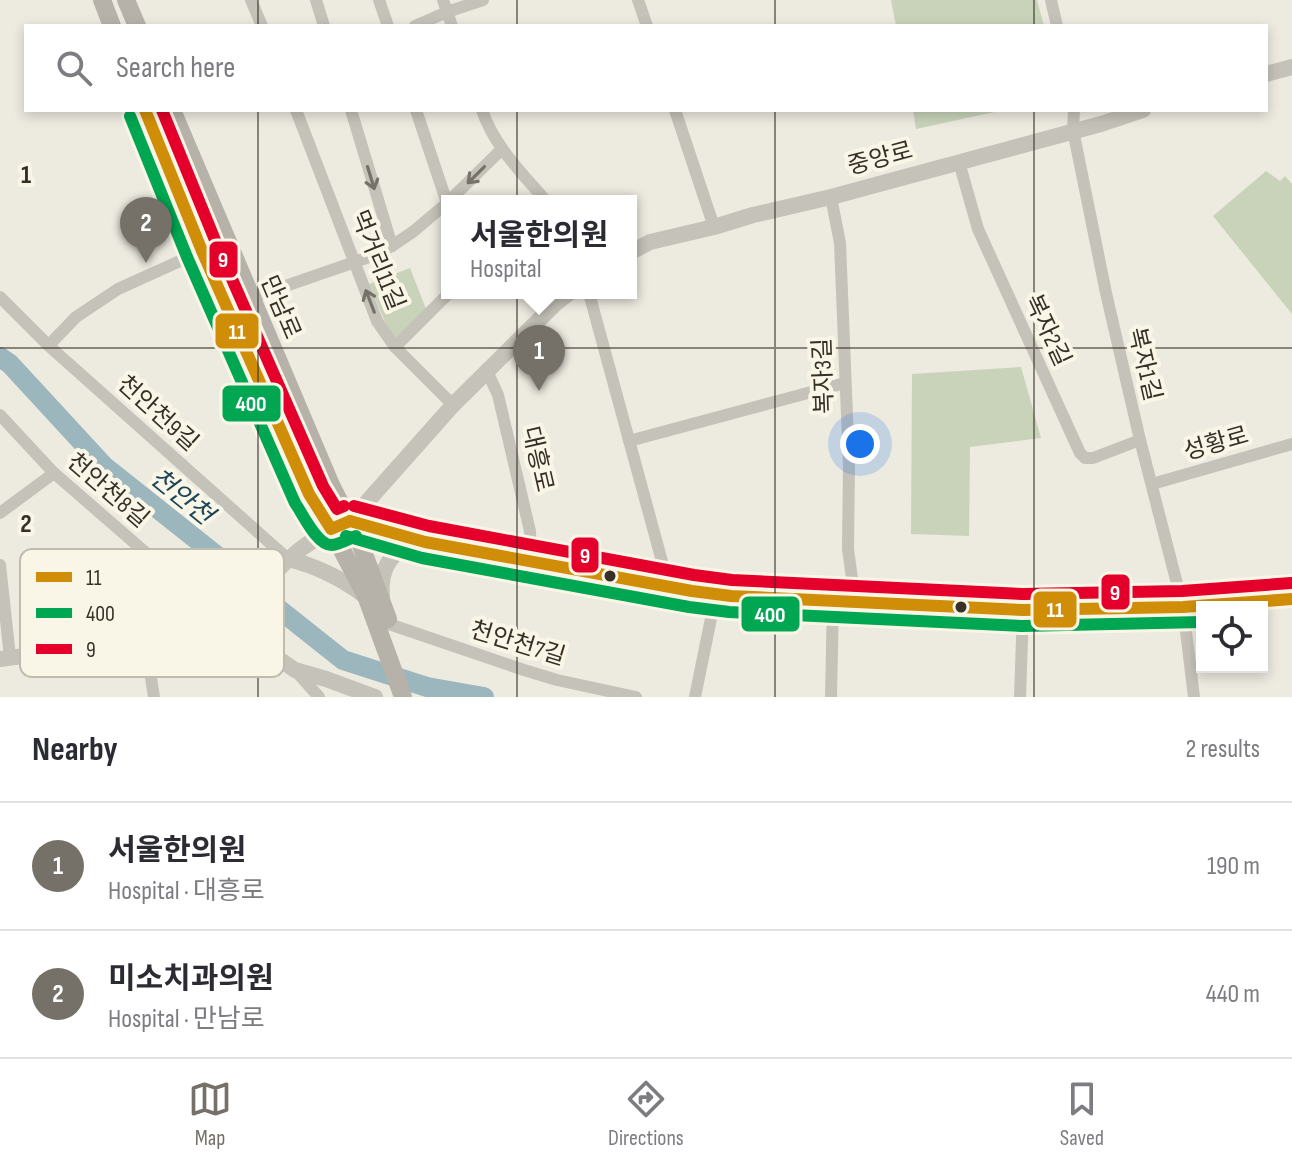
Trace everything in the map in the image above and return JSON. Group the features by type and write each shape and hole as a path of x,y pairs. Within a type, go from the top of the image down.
{"main road":[{"path":"102,0 111,24"},
{"path":"126,0 136,24"},
{"name":"만남로","path":"146,112 202,251 309,494 386,626"},
{"name":"만남로","path":"173,112 331,485 350,521 383,606 386,626"},
{"path":"289,449 296,455 306,456 312,449 312,438"},
{"path":"386,626 403,697"},
{"path":"386,626 415,697"}],"street":[{"path":"251,0 261,24"},
{"path":"316,0 323,24"},
{"path":"379,0 387,24"},
{"path":"418,24 445,6 483,0"},
{"path":"638,0 646,24"},
{"path":"1051,0 1057,24"},
{"path":"1268,73 1292,67"},
{"name":"먹거리11길","path":"297,112 377,321 395,347 453,405"},
{"path":"352,112 392,246"},
{"path":"417,112 446,195"},
{"path":"483,112 502,149 539,195"},
{"path":"676,112 714,227"},
{"name":"복자1길","path":"1074,112 1073,130 1106,293 1183,607 1194,697"},
{"name":"중앙로","path":"637,249 650,242 831,197 1137,112"},
{"path":"455,195 502,149"},
{"name":"복자2길","path":"959,162 978,229 1080,453 1085,458 1093,458 1140,440"},
{"name":"복자3길","path":"831,197 840,243 849,465 848,549 855,601"},
{"path":"251,298 392,246 441,208"},
{"path":"49,345 76,317 118,289 202,251"},
{"name":"천안천9길","path":"0,297 49,345 277,549"},
{"path":"395,347 443,299"},
{"path":"284,564 331,529 350,521 453,405 561,299"},
{"path":"591,299 669,587"},
{"name":"대흥로","path":"487,371 498,395 530,531 531,560"},
{"path":"629,441 845,383"},
{"name":"천안천8길","path":"0,415 54,473 147,549"},
{"name":"성황로","path":"1152,484 1292,444"},
{"path":"0,513 54,473"},
{"path":"350,521 425,542 716,594 1023,610 1183,607 1292,599"},
{"path":"383,606 382,572 388,562 403,547 425,542"},
{"name":"천안천9길","path":"284,555 288,559"},
{"path":"288,559 312,565 347,582 366,596"},
{"path":"0,565 5,658"},
{"path":"695,697 716,594"},
{"path":"831,697 833,601"},
{"path":"1020,697 1023,610"},
{"name":"천안천7길","path":"386,626 557,680 636,697"},
{"path":"284,661 319,697"},
{"path":"295,670 375,697"},
{"path":"151,677 154,697"}],"green space":[{"path":"891,0 1037,0 1043,24 896,24"},
{"path":"913,112 995,112 916,129"},
{"path":"1266,171 1280,181 1285,176 1292,184 1292,314 1213,216"},
{"path":"410,268 426,309 397,339 388,329 369,284"},
{"path":"1021,367 1041,438 970,447 969,536 911,534 912,374"}],"waterway":[{"name":"천안천","path":"0,357 10,364 104,466 208,549"},
{"name":"천안천","path":"284,613 343,660 427,687 484,697"}],"transit line":[{"name":"11","path":"146,112 202,251 309,494 331,529 350,521"},
{"name":"9","path":"163,112 217,245 323,486 337,509 344,506"},
{"name":"400","path":"130,116 187,257 295,503 316,535 326,544 332,545 356,536"},
{"name":"9","path":"354,506 429,526 732,580 1023,594 1182,591 1291,583"},
{"name":"11","path":"350,521 425,542 731,596 1023,610 1183,607 1292,599"},
{"name":"400","path":"346,536 422,558 729,612 1022,626 1196,622"}],"place":[{"name":"미소치과의원","path":"146,263"},
{"name":"서울한의원","path":"539,391"}]}
